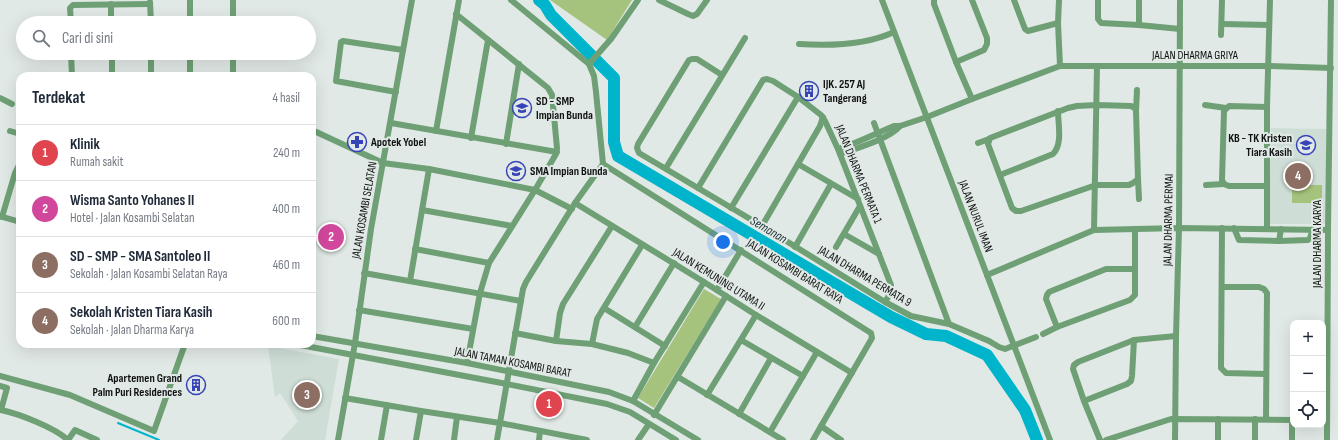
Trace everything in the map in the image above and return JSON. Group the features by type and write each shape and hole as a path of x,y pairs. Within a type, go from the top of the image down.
{"street":[{"path":"190,0 190,16"},
{"path":"233,0 233,16"},
{"name":"JALAN KOSAMBI SELATAN","path":"338,440 356,344 364,273 412,0"},
{"path":"436,131 459,0"},
{"path":"497,440 509,373 514,333 520,301 526,282 574,206 603,164 594,76 590,64 511,0"},
{"path":"590,64 611,40 638,0"},
{"path":"659,0 693,16 697,14 707,0"},
{"name":"JALAN NURUL IMAN","path":"882,0 1050,440"},
{"path":"934,0 934,4 956,62 972,99"},
{"path":"956,62 984,50 987,44 987,38 972,0"},
{"path":"1014,0 1025,29 1028,31 1058,23"},
{"path":"839,151 878,136 894,126 900,126 928,118 972,99 1060,66 1058,23 1059,0"},
{"path":"1098,0 1098,20 1102,24 1139,25 1180,29"},
{"path":"1139,0 1139,25"},
{"name":"JALAN DHARMA PERMAI","path":"1175,440 1179,228 1180,0"},
{"path":"1221,35 1222,0"},
{"path":"1267,229 1267,107 1270,0"},
{"name":"JALAN DHARMA KARYA","path":"1325,392 1331,0"},
{"path":"71,16 71,6 150,2 151,16"},
{"path":"110,4 111,16"},
{"path":"456,14 548,88 552,95 557,152 489,263 480,293 467,363"},
{"path":"1222,24 1269,25"},
{"path":"799,44 845,44 880,38 894,32"},
{"path":"666,168 745,38"},
{"path":"471,138 488,40"},
{"path":"396,92 336,81 341,42 343,41 403,50"},
{"name":"JALAN DHARMA PERMATA 9","path":"722,75 697,59 689,60 638,144 637,148 640,153 885,302 911,316 949,324 1005,349 1039,336 1057,327 1130,300 1135,295 1135,229"},
{"path":"71,60 72,72"},
{"path":"112,60 112,72"},
{"path":"151,60 151,72"},
{"path":"190,60 190,72"},
{"path":"233,60 233,72"},
{"path":"506,144 519,64"},
{"name":"JALAN DHARMA GRIYA","path":"1060,66 1269,66 1331,68"},
{"path":"1094,230 1097,66"},
{"name":"JALAN DHARMA PERMATA 1","path":"698,188 763,80 767,78 798,97 823,118 839,151 891,285 891,292 885,302"},
{"path":"1137,90 1136,111 1139,198"},
{"path":"731,208 798,97"},
{"path":"0,98 12,104"},
{"path":"1205,105 1226,108 1229,106 1267,107"},
{"path":"978,143 989,139 994,135 1058,111 1077,106 1131,106 1135,108 1136,111"},
{"path":"1224,184 1222,180 1224,110 1226,108"},
{"path":"1000,175 1053,154 1057,150 1059,144 1058,111"},
{"path":"762,226 820,126 823,118"},
{"path":"391,123 557,152"},
{"path":"874,123 949,324"},
{"path":"10,131 16,133"},
{"name":"JALAN KEMUNING UTAMA II","path":"316,132 383,163 429,169 535,190 574,206 612,226 674,263 852,373"},
{"path":"989,139 988,144 1012,208 1016,211 1096,185 1129,185 1138,179"},
{"name":"JALAN KOSAMBI BARAT RAYA","path":"603,164 870,332 872,338 852,373"},
{"path":"798,164 858,199"},
{"path":"410,281 429,169"},
{"path":"16,179 2,215 16,220"},
{"path":"795,247 830,184"},
{"path":"1206,184 1224,184 1229,186 1267,186"},
{"path":"836,247 860,206"},
{"path":"422,210 512,226"},
{"path":"556,341 560,313 563,304 612,226"},
{"path":"1222,228 1221,368 1226,372 1266,374"},
{"path":"987,275 1094,230 1234,228 1327,230"},
{"path":"1234,228 1238,239 1241,241 1308,240 1313,229"},
{"path":"1279,241 1280,229"},
{"path":"844,234 879,254"},
{"path":"592,344 597,319 642,245"},
{"path":"415,249 489,263"},
{"path":"717,290 741,250"},
{"path":"635,328 674,263"},
{"path":"1057,327 1046,299 1049,292 1106,269 1135,269"},
{"path":"364,273 520,301"},
{"path":"633,401 704,282"},
{"path":"1222,287 1259,287 1264,289 1267,293 1266,419"},
{"path":"654,414 678,377 726,296"},
{"path":"604,308 665,346"},
{"path":"359,310 473,329"},
{"path":"707,395 756,315"},
{"path":"514,333 556,341 592,344 628,353 654,364"},
{"path":"1100,440 1073,369 1074,365 1078,362 1134,340 1176,336"},
{"name":"JALAN TAMAN KOSAMBI BARAT","path":"316,337 467,363 509,373 609,392 633,401 698,440"},
{"path":"741,340 803,376"},
{"path":"1084,400 1127,384 1131,381 1134,340"},
{"path":"0,376 70,395 154,431 184,348"},
{"name":"JALAN TAMAN KOSAMBI BARAT","path":"316,348 507,383 607,404 630,412 676,440"},
{"path":"770,432 817,352"},
{"path":"739,414 771,358"},
{"path":"813,440 852,373"},
{"path":"678,377 783,440"},
{"path":"3,387 7,390 1,410 18,415 53,430 68,440 75,430 97,440"},
{"path":"346,398 500,423 587,440"},
{"path":"381,440 387,405"},
{"path":"416,440 421,411"},
{"path":"454,440 458,417"},
{"path":"1106,440 1176,418 1290,420"},
{"path":"1218,419 1218,440"},
{"path":"1254,419 1255,440"},
{"path":"638,440 649,424"},
{"path":"821,426 841,440"},
{"path":"1292,428 1292,440"},
{"name":"JALAN DHARMA KARYA","path":"1326,428 1327,440"},
{"path":"538,440 540,431"}],"shaded area":[{"path":"1271,128 1326,129 1326,224 1269,224"},
{"path":"268,348 279,348 339,359 325,440 281,440 298,421 280,393 275,397"}],"green space":[{"path":"550,0 632,0 607,40"},
{"path":"1292,185 1322,185 1322,203 1292,203"},
{"path":"704,289 721,299 654,408 638,398"}],"waterway":[{"name":"Semanan","path":"539,0 545,5 551,15 614,78 614,142 618,156 891,317 926,334 946,336 987,355 1025,410 1037,440"},
{"path":"118,423 159,440"}],"place":[{"name":"IJK. 257 AJ Tangerang","path":"809,91"},
{"name":"SD - SMP Impian Bunda","path":"522,108"},
{"name":"Apotek Yobel","path":"357,142"},
{"name":"KB - TK Kristen Tiara Kasih","path":"1306,145"},
{"name":"SMA Impian Bunda","path":"516,171"},
{"name":"Sekolah Kristen Tiara Kasih","path":"1298,176"},
{"name":"Wisma Santo Yohanes II","path":"331,237"},
{"name":"Apartemen Grand Palm Puri Residences","path":"196,385"},
{"name":"SD - SMP - SMA Santoleo II","path":"307,395"},
{"name":"Klinik","path":"549,404"}]}
